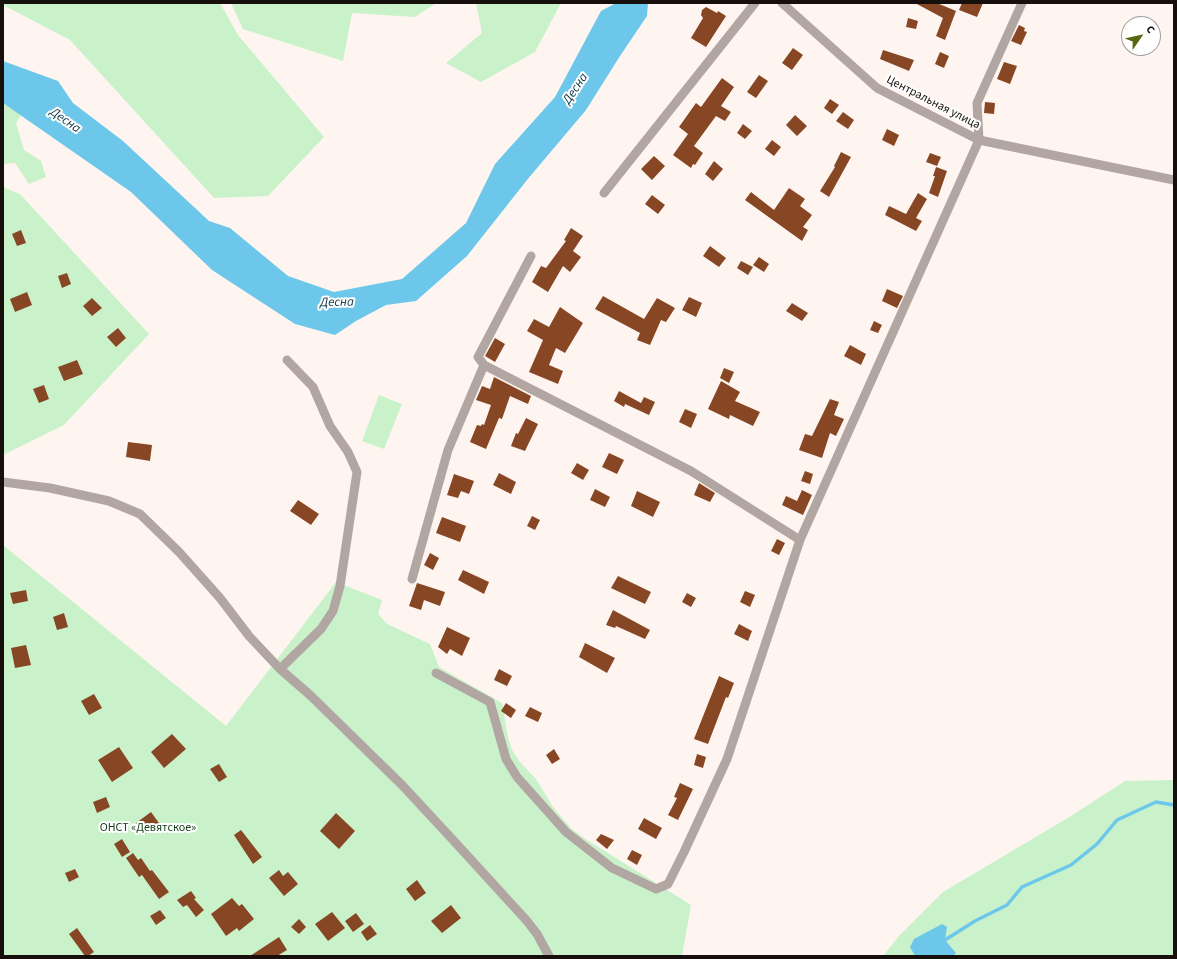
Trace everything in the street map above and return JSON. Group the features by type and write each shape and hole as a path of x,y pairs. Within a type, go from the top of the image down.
{"street":[{"path":"604,193 755,3"},
{"name":"Центральная улица","path":"782,3 878,88 979,140 1174,180"},
{"path":"436,673 490,702 506,759 517,777 566,832 612,868 656,889 668,884 727,758 800,540 979,140 978,103 1022,3"},
{"path":"531,256 478,356 484,366 691,471 800,540"},
{"path":"280,669 321,629 333,611 340,586 357,472 348,452 330,426 313,387 287,360"},
{"path":"412,579 448,450 484,366"},
{"path":"3,482 50,488 109,501 140,514 179,552 220,598 249,636 280,669 310,695 402,785 527,921 537,934 549,956"}],"green space":[{"path":"3,3 220,3 238,35 324,137 268,196 214,198 70,40 3,5"},
{"path":"231,3 436,3 415,17 352,13 343,61 243,29"},
{"path":"476,3 561,3 535,52 481,82 446,63 482,33"},
{"path":"3,103 21,115 16,123 24,150 41,161 46,177 29,184 15,163 3,164"},
{"path":"3,180 5,188 20,194 149,334 64,425 3,455"},
{"path":"379,395 402,404 384,449 362,441"},
{"name":"ОНСТ «Девятское»","path":"3,545 226,726 336,582 382,600 378,614 387,624 430,644 439,667 502,703 508,738 512,750 519,761 536,779 553,807 572,829 691,905 682,956 3,956"},
{"path":"1174,780 1174,956 883,956 899,936 943,892 1071,816 1125,781"}],"water":[{"name":"Десна","path":"616,3 648,3 647,16 586,110 527,180 467,256 416,301 386,305 356,321 335,335 295,324 212,270 131,192 3,103 3,61 58,81 73,103 123,141 209,221 230,228 288,276 334,292 402,279 466,223 495,164 555,97 601,11"},
{"path":"942,924 947,927 945,940 956,953 953,956 915,956 910,947 914,939"}],"building":[{"path":"915,3 937,3 956,11 945,40 936,36 943,18"},
{"path":"962,3 983,3 977,17 959,10"},
{"path":"706,7 717,13 718,11 726,16 706,47 691,38 703,18 701,15 702,10"},
{"path":"908,18 918,21 916,29 906,27"},
{"path":"1019,25 1025,28 1024,31 1027,32 1021,45 1011,41"},
{"path":"793,48 803,55 792,70 782,63"},
{"path":"883,50 914,60 909,71 880,59"},
{"path":"940,52 949,56 944,68 935,64"},
{"path":"1004,62 1017,66 1010,84 997,79"},
{"path":"759,75 768,81 756,98 747,92"},
{"path":"722,78 734,87 721,106 731,112 725,121 716,116 694,146 703,153 695,165 693,164 691,168 673,155 688,134 679,127 696,103 701,107"},
{"path":"830,99 839,105 832,114 824,108"},
{"path":"985,102 995,103 994,114 984,113"},
{"path":"843,112 854,120 848,129 836,121"},
{"path":"795,115 807,126 797,136 786,125"},
{"path":"743,124 752,131 745,139 737,133"},
{"path":"887,129 899,135 894,146 882,140"},
{"path":"772,140 781,147 774,156 765,149"},
{"path":"841,152 851,157 829,197 820,191 835,167 834,166"},
{"path":"930,153 941,157 937,166 926,162"},
{"path":"654,156 665,166 652,180 641,169"},
{"path":"714,161 723,169 713,181 705,174"},
{"path":"936,167 947,171 938,197 929,193 935,176 933,176"},
{"path":"789,188 805,199 800,206 812,215 803,227 808,230 802,241 745,200 751,192 774,210"},
{"path":"918,193 927,199 916,218 922,221 916,231 885,215 889,206 906,214"},
{"path":"652,195 665,205 658,214 645,204"},
{"path":"571,228 583,236 573,251 581,257 570,272 563,266 548,292 532,282 541,266 546,268 566,241 564,240"},
{"path":"21,230 26,243 17,246 12,234"},
{"path":"710,246 726,258 719,267 703,256"},
{"path":"759,257 769,264 764,272 753,265"},
{"path":"741,261 753,267 748,275 737,268"},
{"path":"67,273 71,284 62,288 58,276"},
{"path":"887,289 903,296 897,308 882,301"},
{"path":"27,292 32,305 15,312 10,299"},
{"path":"603,296 644,319 657,298 675,308 666,322 661,320 650,345 637,340 640,333 595,309"},
{"path":"689,297 702,303 696,317 682,310"},
{"path":"92,298 102,308 92,316 83,306"},
{"path":"792,303 808,313 802,321 786,311"},
{"path":"560,307 583,323 565,353 556,348 549,365 563,371 558,384 529,372 543,340 527,331 534,319 549,327"},
{"path":"874,321 882,325 878,333 870,330"},
{"path":"118,328 126,338 116,347 107,337"},
{"path":"495,338 505,344 495,362 485,356"},
{"path":"850,345 866,354 861,365 844,356"},
{"path":"77,360 83,374 64,381 58,367"},
{"path":"724,368 734,372 729,383 720,378"},
{"path":"494,377 531,396 528,404 510,396 502,419 499,418 486,449 470,442 477,425 484,425 491,405 476,400 482,386 490,389"},
{"path":"721,381 740,392 735,401 760,412 753,426 730,415 729,419 708,409"},
{"path":"44,385 49,399 39,403 33,389"},
{"path":"619,391 641,403 644,397 655,402 649,415 625,404 624,407 614,401"},
{"path":"830,399 839,402 834,415 844,419 836,436 830,433 822,458 799,450 805,434 812,436"},
{"path":"685,409 697,414 691,428 679,422"},
{"path":"526,418 538,424 525,451 511,446 516,433 518,434"},
{"path":"128,442 152,445 150,461 126,457"},
{"path":"609,453 624,460 617,474 602,467"},
{"path":"577,463 589,470 583,480 571,473"},
{"path":"805,471 813,474 810,484 801,481"},
{"path":"499,473 516,482 511,494 493,485"},
{"path":"454,474 474,481 469,494 461,491 458,498 447,495"},
{"path":"699,483 715,493 710,502 694,495"},
{"path":"595,489 610,497 605,507 590,500"},
{"path":"802,490 812,495 803,515 782,505 786,496 797,501"},
{"path":"637,491 660,502 653,517 631,506"},
{"path":"298,500 319,514 311,525 290,511"},
{"path":"532,516 540,520 535,530 527,526"},
{"path":"442,517 466,526 460,542 436,533"},
{"path":"777,539 785,543 779,555 771,551"},
{"path":"430,553 439,558 433,570 424,565"},
{"path":"463,570 489,582 484,594 458,580"},
{"path":"618,576 651,592 645,604 611,588"},
{"path":"417,583 445,592 440,606 424,600 421,610 409,606"},
{"path":"26,590 28,601 13,604 10,593"},
{"path":"745,591 755,595 750,607 740,602"},
{"path":"687,593 696,598 691,607 682,602"},
{"path":"613,610 650,630 645,639 616,626 615,628 606,625"},
{"path":"64,613 68,627 57,630 53,617"},
{"path":"739,624 752,631 748,641 734,634"},
{"path":"447,627 470,638 462,656 450,649 447,654 438,647"},
{"path":"585,643 615,658 607,673 579,657"},
{"path":"26,645 31,665 15,668 11,648"},
{"path":"499,669 512,676 507,686 494,680"},
{"path":"719,676 734,683 728,698 726,697 708,744 694,739"},
{"path":"94,694 102,708 89,715 81,701"},
{"path":"506,703 516,710 511,718 501,711"},
{"path":"530,707 542,713 538,722 525,716"},
{"path":"172,734 186,749 164,768 151,752"},
{"path":"119,747 133,768 112,782 98,760"},
{"path":"554,749 560,759 552,764 546,755"},
{"path":"697,754 706,757 703,768 694,765"},
{"path":"219,764 227,777 219,782 210,769"},
{"path":"680,783 693,789 678,820 668,815 677,798 674,797"},
{"path":"106,797 110,807 97,813 93,802"},
{"path":"151,812 159,823 145,834 136,823"},
{"path":"336,813 355,831 339,849 320,831"},
{"path":"644,818 662,828 656,839 638,829"},
{"path":"241,830 262,857 253,864 234,835"},
{"path":"601,834 614,840 607,849 596,840"},
{"path":"122,839 130,852 122,857 114,844"},
{"path":"632,850 642,855 637,865 627,859"},
{"path":"133,853 138,860 141,858 150,871 152,870 169,892 159,899 142,875 139,877 126,858"},
{"path":"75,869 79,877 69,882 65,873"},
{"path":"279,870 283,876 288,872 298,884 284,896 269,878"},
{"path":"417,880 426,893 415,901 406,889"},
{"path":"191,891 196,898 194,899 204,910 196,917 187,905 183,907 177,900"},
{"path":"232,898 239,906 242,904 254,919 239,931 237,928 226,936 211,914"},
{"path":"451,905 461,918 442,933 431,921"},
{"path":"160,910 166,918 156,925 150,916"},
{"path":"332,912 345,928 328,941 315,924"},
{"path":"356,913 364,924 353,932 345,921"},
{"path":"299,919 306,927 299,934 291,927"},
{"path":"370,925 377,934 367,941 361,932"},
{"path":"77,928 94,952 88,956 85,956 69,934"},
{"path":"279,937 287,950 277,956 250,956"}],"waterway":[{"path":"945,940 975,921 1007,905 1022,887 1071,865 1097,844 1117,820 1156,802 1174,805"}]}
